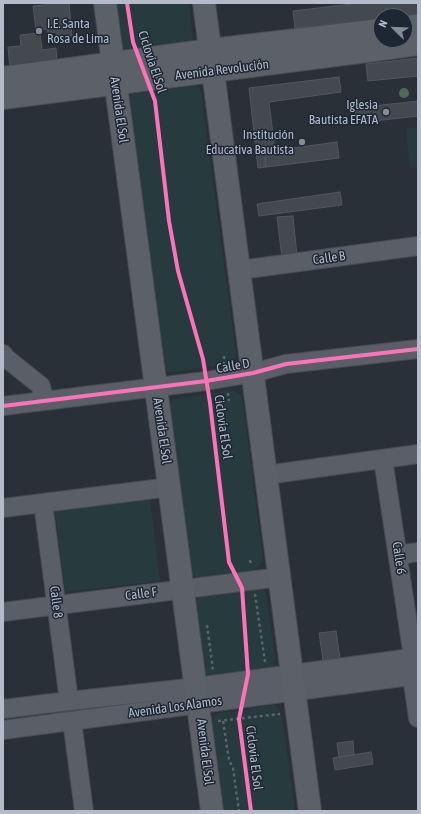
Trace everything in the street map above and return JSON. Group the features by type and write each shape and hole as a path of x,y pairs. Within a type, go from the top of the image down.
{"main road":[{"name":"Avenida El Sol","path":"105,3 212,811"},
{"path":"204,3 310,811"},
{"name":"Avenida Revolución","path":"3,78 114,73 212,60 373,31"},
{"name":"Avenida Revolución","path":"212,60 367,51 418,44"},
{"name":"Avenida Revolución","path":"3,98 114,73"}],"street":[{"name":"Calle B","path":"240,270 418,246"},
{"name":"Calle D","path":"3,406 253,373 286,364 418,349"},
{"path":"3,354 41,386 44,401"},
{"path":"266,475 418,454"},
{"name":"Calle 6","path":"383,459 416,657"},
{"path":"3,508 170,487"},
{"name":"Calle 8","path":"43,503 69,701"},
{"path":"399,555 418,552"},
{"name":"Calle F","path":"3,612 280,577"},
{"name":"Avenida Los Alamos","path":"3,710 69,701 199,705 295,692 416,657"},
{"path":"415,675 418,718"},
{"name":"Avenida Los Alamos","path":"3,730 415,675"},
{"path":"72,721 84,811"}],"path":[{"path":"255,592 265,663"},
{"path":"206,623 213,670"},
{"path":"199,705 223,721 239,719 295,692"},
{"path":"223,721 229,760 233,768 239,811"}],"green space":[{"path":"113,3 189,3 193,38 191,44 122,54"},
{"path":"196,86 201,90 236,354 234,360 230,364 173,372 167,371 163,366 128,99 133,94"},
{"path":"418,127 418,167 410,168 406,129"},
{"path":"233,390 240,395 243,403 263,560 258,567 250,571 200,578 193,576 189,571 169,412 170,405 174,399"},
{"path":"150,498 160,581 65,592 55,510"},
{"path":"258,587 264,590 266,596 275,658 274,667 268,671 211,679 206,676 202,669 194,598 199,594"},
{"path":"274,705 279,709 282,717 295,811 222,811 210,726 211,719 215,714"}],"building":[{"path":"46,3 69,3 72,36 57,37 56,32 48,33 47,29 36,30 33,6 46,5"},
{"path":"360,3 418,3 418,14 413,15 413,8 373,8 373,20 295,28 293,11"},
{"path":"40,33 42,50 56,48 57,62 10,67 8,47 21,46 20,35"},
{"path":"418,58 418,76 368,81 366,64"},
{"path":"339,77 341,92 269,102 275,151 264,152 266,167 258,168 249,88"},
{"name":"Iglesia Bautista EFATA","path":"418,101 418,116 356,123 355,108"},
{"path":"337,142 339,158 266,167 264,152"},
{"path":"340,192 342,205 259,216 257,204"},
{"path":"293,216 297,256 282,258 277,217"},
{"path":"336,631 340,658 323,660 319,633"},
{"path":"353,741 354,755 339,757 337,743"},
{"path":"371,752 373,764 335,770 333,758"}],"cycle path":[{"name":"Ciclovía El Sol","path":"127,3 133,42 155,101 169,221 178,271 203,359 210,403 229,562 242,588 248,674 239,719 251,811"},
{"path":"3,406 206,381 253,373 286,364 418,349"}],"place":[{"name":"I.E. Santa Rosa de Lima","path":"39,31"},
{"name":"Iglesia Bautista EFATA","path":"386,112"},
{"name":"Institución Educativa Bautista","path":"302,142"}]}
